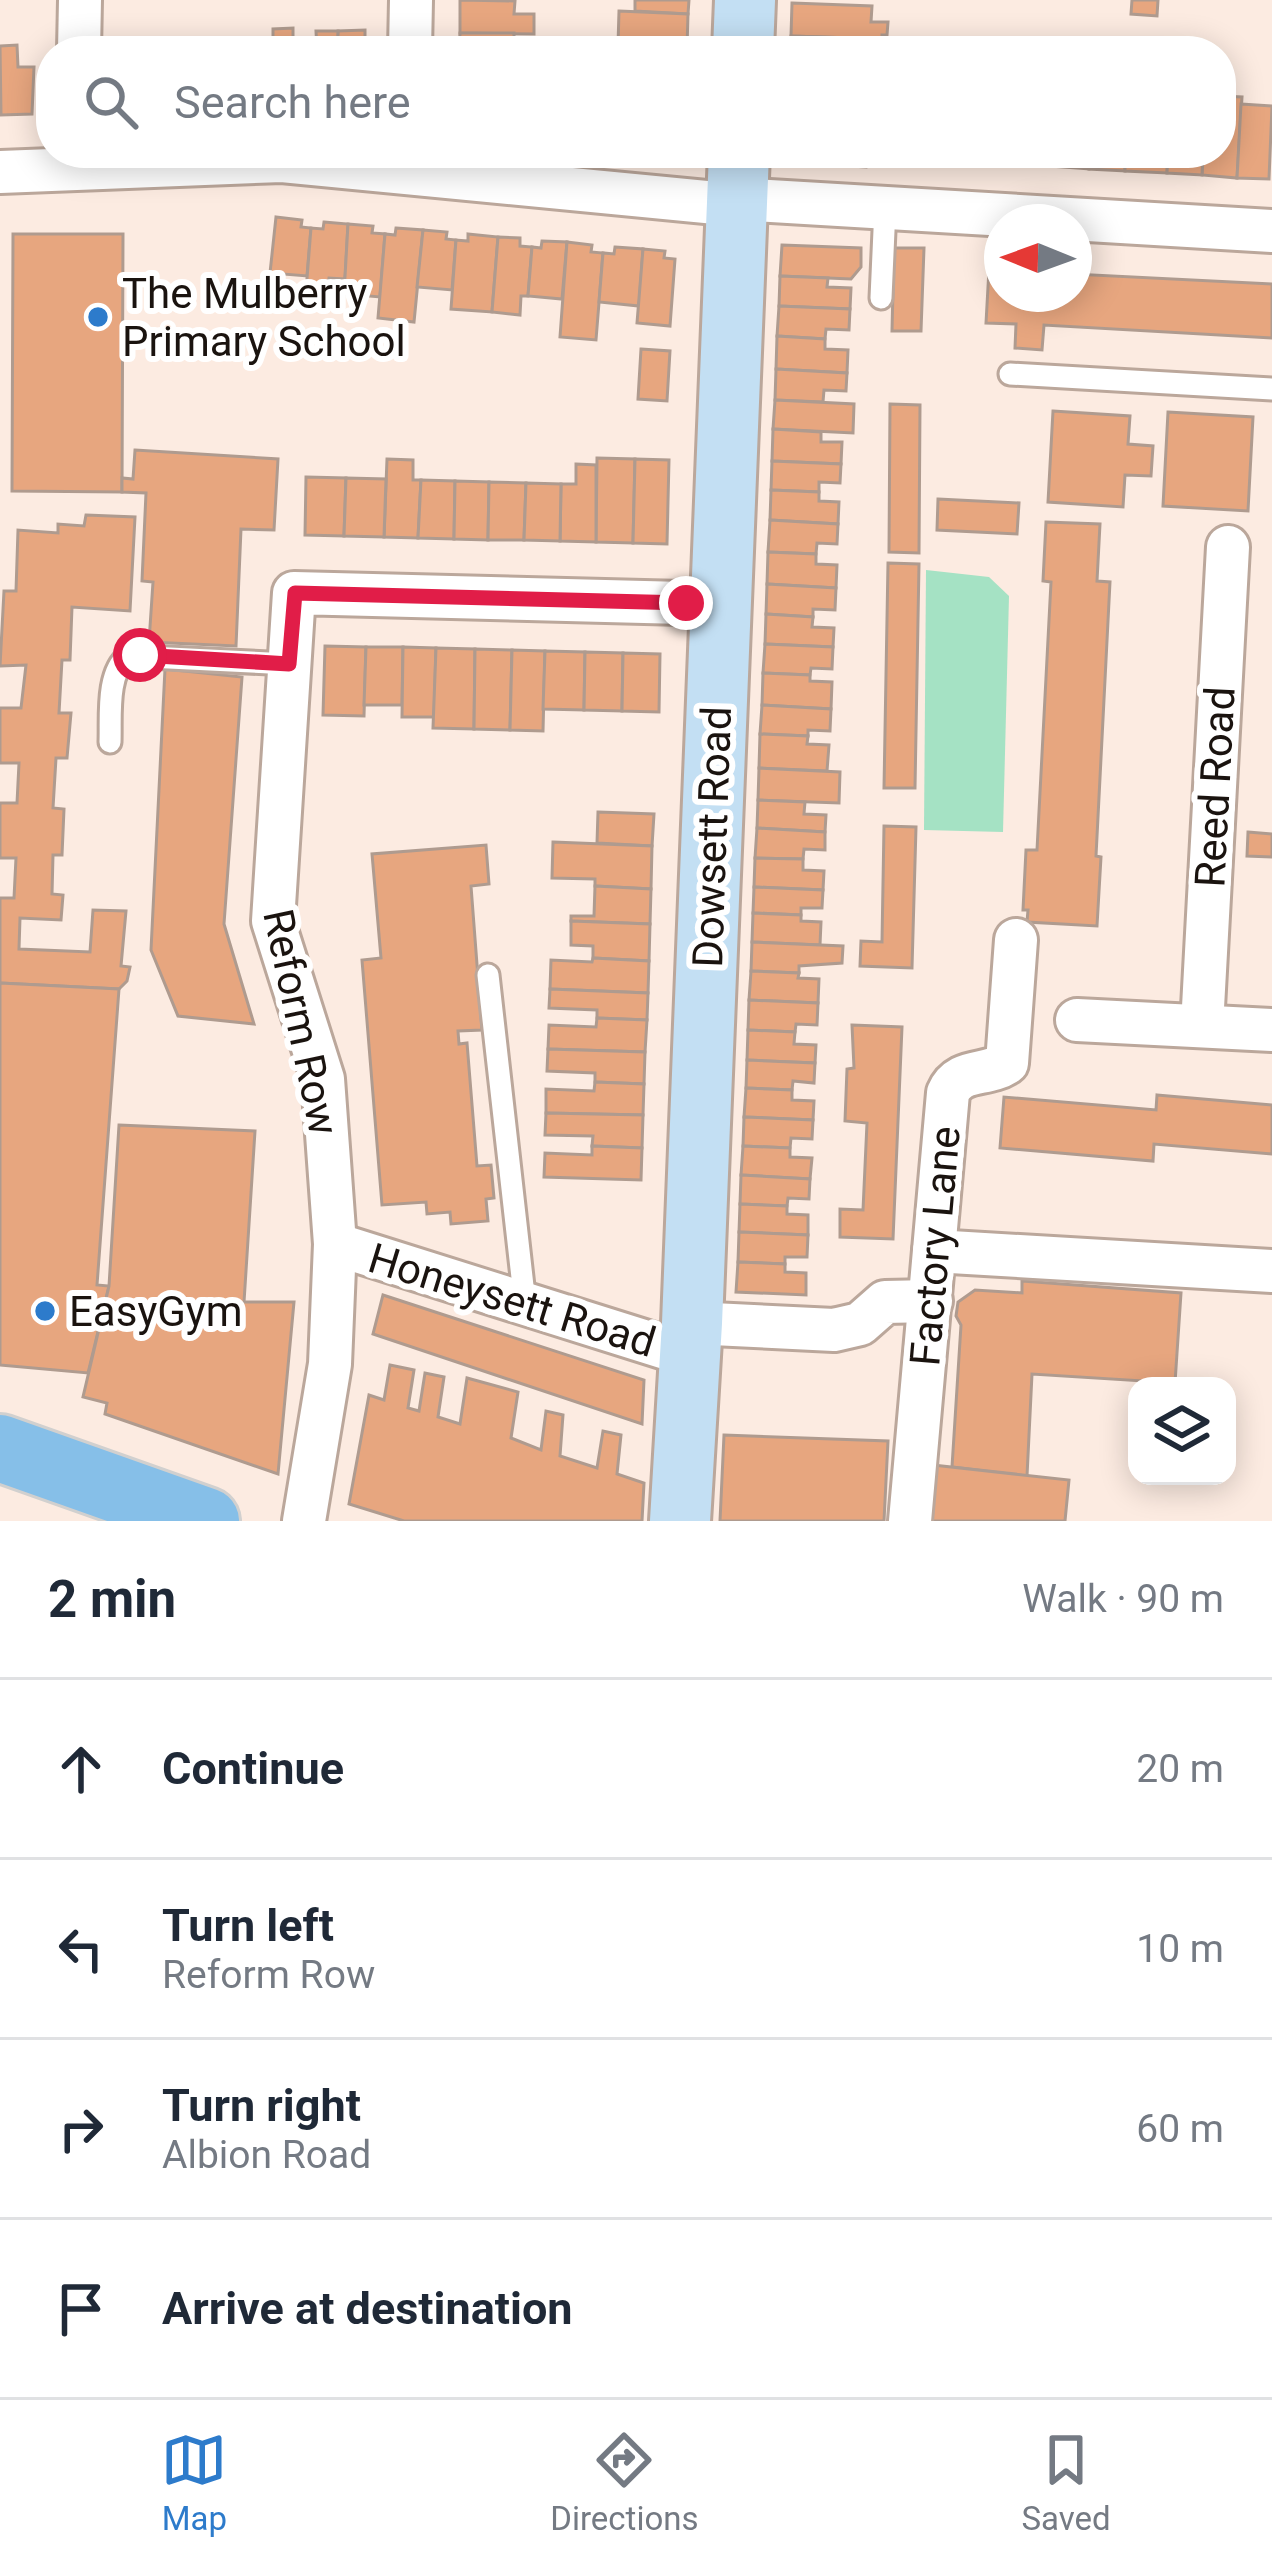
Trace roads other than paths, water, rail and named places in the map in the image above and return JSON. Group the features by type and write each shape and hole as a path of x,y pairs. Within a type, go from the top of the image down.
{"main road":[{"path":"0,1448 206,1521"}],"street":[{"path":"79,36 80,0"},
{"path":"410,36 411,0"},
{"path":"744,36 745,0"},
{"path":"0,172 36,167"},
{"path":"490,168 738,186 885,208 1272,230"},
{"name":"Dowsett Road","path":"680,1521 738,186"},
{"name":"Reed Road","path":"1202,1026 1228,547"},
{"name":"Reform Row","path":"304,1521 331,1364 335,1244 323,1079 273,921 295,593 722,604"},
{"name":"Factory Lane","path":"911,1513 948,1093 962,1075 1007,1064 1016,940"},
{"path":"1077,1020 1272,1030"},
{"name":"Honeysett Road","path":"335,1244 525,1304 690,1339 834,1330 860,1324 885,1302 931,1300"},
{"path":"934,1251 1272,1271"}],"lane":[{"path":"881,298 885,208"},
{"path":"1010,374 1272,389"},
{"path":"110,742 113,686 120,662 128,656 289,664"},
{"path":"488,975 525,1304"}],"place":[{"name":"The Mulberry Primary School","path":"98,317"},
{"name":"EasyGym","path":"45,1311"}]}
